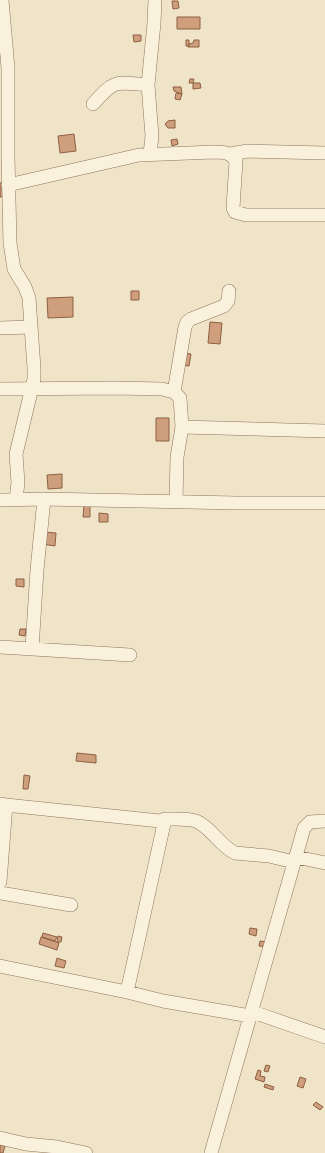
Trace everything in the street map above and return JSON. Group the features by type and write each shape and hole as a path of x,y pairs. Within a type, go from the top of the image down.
{"street":[{"path":"2,0 8,68 4,101 10,243 12,263 29,298 34,368 32,388 16,454 18,483 16,499"},
{"path":"150,154 152,136 148,85 154,30 155,0"},
{"path":"93,104 107,89 117,83 122,82 148,85"},
{"path":"8,185 139,155 214,152 230,154 248,151 325,153"},
{"path":"230,154 236,160 233,208 236,212 246,215 325,215"},
{"path":"174,392 187,322 199,315 224,306 228,301 229,291"},
{"path":"0,328 31,327"},
{"path":"0,388 162,389 174,392 180,398 182,427 177,457 176,501"},
{"path":"182,427 325,431"},
{"path":"32,650 37,570 44,499"},
{"path":"0,500 44,499 237,503 325,503"},
{"path":"0,647 130,655"},
{"path":"0,882 3,804 160,821 165,819 195,821 209,831 230,851 235,853 325,863"},
{"path":"127,992 165,819"},
{"path":"211,1153 306,824 310,822 325,821"},
{"path":"0,893 71,905"},
{"path":"0,966 127,992 163,1001 250,1016 256,1013 325,1037"},
{"path":"0,1138 26,1144 57,1147 86,1153"}],"building":[{"path":"172,1 178,1 179,8 173,9"},
{"path":"177,17 200,17 200,29 177,29"},
{"path":"133,35 141,35 141,41 134,42"},
{"path":"186,40 189,40 189,46 186,46"},
{"path":"194,40 199,40 199,47 188,47 189,44 193,43"},
{"path":"190,79 194,79 193,83 189,83"},
{"path":"193,83 200,83 201,88 193,89"},
{"path":"173,87 181,87 182,94 174,91"},
{"path":"176,93 182,94 180,100 175,99"},
{"path":"175,120 175,128 168,128 165,124 168,121"},
{"path":"74,134 76,151 60,153 58,136"},
{"path":"177,139 178,144 172,146 171,140"},
{"path":"0,183 5,183 5,196 0,197"},
{"path":"131,291 139,291 139,300 131,300"},
{"path":"73,297 73,317 48,318 47,298"},
{"path":"210,322 222,323 220,344 208,343"},
{"path":"183,353 191,354 189,366 181,365"},
{"path":"156,418 169,418 169,441 156,441"},
{"path":"62,474 62,488 48,489 47,475"},
{"path":"84,505 90,505 90,517 83,517"},
{"path":"99,513 108,514 108,522 99,522"},
{"path":"44,532 56,533 55,546 42,544"},
{"path":"16,579 24,579 24,587 16,586"},
{"path":"20,629 26,629 25,636 19,635"},
{"path":"77,753 96,755 96,763 76,761"},
{"path":"24,775 30,776 28,789 23,789"},
{"path":"250,928 257,929 256,936 249,934"},
{"path":"43,933 57,937 55,941 42,937"},
{"path":"58,936 62,937 61,942 57,942"},
{"path":"41,937 59,943 57,950 39,944"},
{"path":"260,941 268,942 267,947 259,946"},
{"path":"57,958 66,961 64,968 55,966"},
{"path":"266,1065 270,1066 268,1072 264,1071"},
{"path":"258,1070 261,1071 260,1076 265,1077 264,1082 255,1079"},
{"path":"300,1077 306,1079 303,1088 297,1086"},
{"path":"265,1084 274,1087 273,1090 264,1087"},
{"path":"316,1102 323,1107 320,1110 313,1105"},
{"path":"0,1145 5,1146 3,1153 0,1153"}]}
